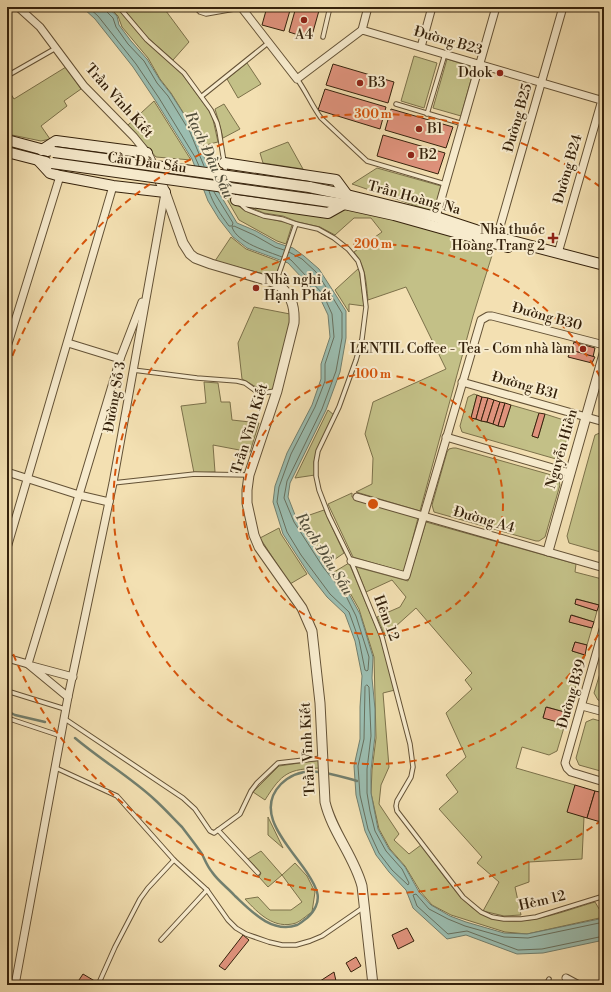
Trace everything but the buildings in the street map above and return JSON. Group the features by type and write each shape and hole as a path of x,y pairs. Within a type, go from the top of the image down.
{"main road":[{"path":"7,140 42,150 56,141 147,153"},
{"name":"Cầu Đầu Sấu","path":"42,150 309,187"},
{"path":"7,152 39,161 50,173 60,176 114,186 165,192"},
{"name":"Cầu Đầu Sấu","path":"39,161 310,199"},
{"path":"224,163 336,180 346,199 328,213 236,200"},
{"name":"Trần Hoàng Na","path":"309,187 394,215 604,272"},
{"name":"Trần Hoàng Na","path":"310,199 346,199 436,217 498,237 604,265"}],"street":[{"name":"Trần Vĩnh Kiết","path":"18,7 40,27 90,93 134,137 147,153 165,192 183,243 190,254 195,258 211,264 276,283 284,289 293,304 295,313 294,323 277,391 248,475 247,503 254,535 259,547 302,608 312,631 320,703 325,802 327,811 358,873 365,907 373,985"},
{"path":"240,7 297,79 362,30 368,7"},
{"path":"421,47 432,7"},
{"path":"436,217 496,7"},
{"name":"Đường B25","path":"498,237 563,7"},
{"name":"Đường B23","path":"362,30 541,83 603,98"},
{"name":"Đường B24","path":"558,253 603,98"},
{"path":"7,347 60,176"},
{"path":"7,548 114,186"},
{"name":"Đường Số 3","path":"15,985 68,697 113,483 165,192"},
{"path":"28,664 120,359 148,286"},
{"name":"Đường B30","path":"462,382 479,323 484,318 492,316 604,345"},
{"path":"68,343 120,359"},
{"name":"Nguyễn Hiền","path":"548,551 604,354"},
{"path":"351,561 406,576 462,382"},
{"name":"Đường B31","path":"462,382 604,422"},
{"path":"446,438 570,473"},
{"path":"7,472 80,495 109,502"},
{"name":"Đường A4","path":"357,497 604,568"},
{"name":"Đường B39","path":"604,626 602,640 565,763 571,772 604,782"},
{"path":"7,658 73,677"},
{"path":"28,664 68,697"},
{"path":"582,706 604,712"},
{"path":"566,978 579,985"}],"lane":[{"path":"119,7 147,40 184,73 211,110 217,123 229,187 236,200"},
{"path":"195,7 200,12 206,14 240,7"},
{"path":"323,37 330,7"},
{"path":"202,96 268,42"},
{"path":"7,76 56,48"},
{"path":"427,114 445,54"},
{"path":"297,79 321,118 367,161 445,184"},
{"path":"396,104 463,124"},
{"name":"Hẻm 12","path":"236,200 246,209 256,213 318,229 334,238 348,249 358,261 362,273 366,307 362,339 339,407 318,451 316,476 325,506 351,561 384,641 412,751 413,767 410,777 397,801 396,806 398,811 463,897 481,912 492,917 504,919 536,917 604,896"},
{"path":"276,283 296,224"},
{"path":"133,370 197,378 237,381 261,393 277,391"},
{"path":"113,483 195,474 248,475"},
{"path":"7,691 66,710"},
{"path":"7,718 62,736"},
{"path":"65,719 183,798 195,809 210,831 214,833 240,814 251,791 257,783 278,764 324,762"},
{"path":"56,768 117,796 174,860 207,890 228,920 236,928 258,938 282,945 310,941 322,936 365,907"},
{"path":"218,830 258,873"},
{"path":"98,985 115,947 140,899 174,860"},
{"path":"161,940 207,890"},
{"path":"546,985 548,979"}],"shaded area":[{"path":"109,7 118,7 144,38 180,71 212,115 218,142 201,146 194,130 148,58 122,27 118,16"},
{"path":"122,7 163,7 189,42 173,60 148,38"},
{"path":"414,56 437,63 424,108 401,101"},
{"path":"447,59 474,69 461,116 433,108"},
{"path":"247,63 261,84 238,98 227,79"},
{"path":"66,67 81,89 64,101 67,106 41,126 50,139 41,141 7,134 7,88 14,99"},
{"path":"154,101 191,160 156,157 128,125"},
{"path":"224,104 240,129 223,138 215,109"},
{"path":"288,142 303,169 263,163 260,153"},
{"path":"377,168 441,186 434,212 352,184"},
{"path":"214,177 225,179 230,194 241,208 257,216 292,225 286,244 277,241 239,220"},
{"path":"238,195 286,199 326,206 340,205 402,219 494,249 473,316 420,511 356,492 372,484 373,458 365,434 373,402 446,369 406,287 368,300 363,269 354,252 382,232 371,218 354,218 335,235 320,227 298,222 283,216 264,213 247,206"},
{"path":"231,237 246,249 281,262 275,277 215,261"},
{"path":"359,268 364,306 349,304 349,312 335,290"},
{"path":"254,307 290,314 289,328 275,389 264,390 242,379 238,343"},
{"path":"204,382 218,383 221,402 230,402 232,420 259,423 250,452 213,445 215,472 194,473 181,406 206,403"},
{"path":"474,394 477,395 471,418 504,427 511,405 539,413 532,436 538,438 545,414 567,421 570,427 562,457 556,459 462,432 460,426 468,397"},
{"path":"328,410 334,415 317,451 314,462 315,475 295,478"},
{"path":"604,432 604,553 569,543 567,536 595,435"},
{"path":"453,448 558,478 560,485 545,537 539,541 536,541 434,512 432,505 447,452 449,449"},
{"path":"352,493 352,497 418,518 404,572 353,557 328,504"},
{"path":"324,510 344,553 328,564 298,519"},
{"path":"426,522 576,564 575,572 602,579 604,585 604,592 599,605 577,599 575,604 597,611 594,622 572,615 570,622 592,628 587,645 575,642 572,651 585,655 568,713 547,707 543,717 565,724 557,751 549,755 522,747 516,768 575,785 584,817 582,859 529,862 529,882 515,887 521,915 504,916 483,911 499,882 477,863 482,857 439,809 458,792 446,775 466,757 446,713 472,689 465,680 472,673 416,608 385,636 377,617 400,607 406,597 392,580 366,592 356,567 408,581"},
{"path":"279,528 281,534 307,574 290,584 260,538"},
{"path":"349,563 380,637 395,690 383,693 389,767 381,785 379,804 399,834 394,840 409,854 421,845 456,891 469,905 483,915 498,920 531,920 595,902 604,917 527,934 505,932 451,915 432,905 420,891 405,866 390,849 379,829 371,793 376,738 374,657 359,609 350,593 334,572"},
{"path":"601,670 604,671 604,702 598,700 594,693"},
{"path":"593,719 604,722 604,772 579,765 576,758 586,722"},
{"path":"320,760 320,768 293,771 281,778 265,800 253,792 279,766"},
{"path":"268,817 283,848 268,835"},
{"path":"261,851 282,875 268,887 259,877 261,873 248,859"},
{"path":"295,863 307,876 315,892 312,912 300,921 288,925 267,919 255,910 245,899 258,897 270,910 291,910 302,902 282,875"}],"water":[{"name":"Rạch Đầu Sấu","path":"82,7 107,7 117,16 119,25 147,59 194,130 215,186 237,223 256,231 277,243 293,248 304,256 319,269 346,311 346,338 340,372 326,410 290,483 288,497 297,520 327,565 349,594 360,614 373,657 372,678 375,709 375,736 371,770 371,793 378,829 389,849 405,867 419,892 431,905 450,916 504,933 527,934 604,918 604,940 543,953 517,954 466,935 447,939 413,908 406,890 376,855 365,831 356,795 354,766 360,739 362,676 355,641 345,614 327,597 309,574 283,534 273,502 275,486 287,453 312,405 321,379 321,364 330,337 328,315 319,296 288,263 247,248 233,237 219,219 208,201 192,159 155,100 133,67 95,19"}],"waterway":[{"path":"7,711 15,715 45,722"},
{"path":"75,738 158,802 182,827 202,854 214,875 255,914 263,920 279,926 288,927 301,923 312,913 316,906 318,896 311,879 282,839 275,825 271,811 272,797 281,784 298,773 327,773 357,781"}],"place":[{"name":"A4","path":"304,20"},
{"name":"Ddok","path":"500,73"},
{"name":"B3","path":"360,83"},
{"name":"B1","path":"419,129"},
{"name":"B2","path":"411,155"},
{"name":"Nhà thuốc Hoàng Trang 2","path":"553,238"},
{"name":"Nhà nghỉ Hạnh Phát","path":"256,288"},
{"name":"LENTIL Coffee - Tea - Cơm nhà làm","path":"583,349"}]}
